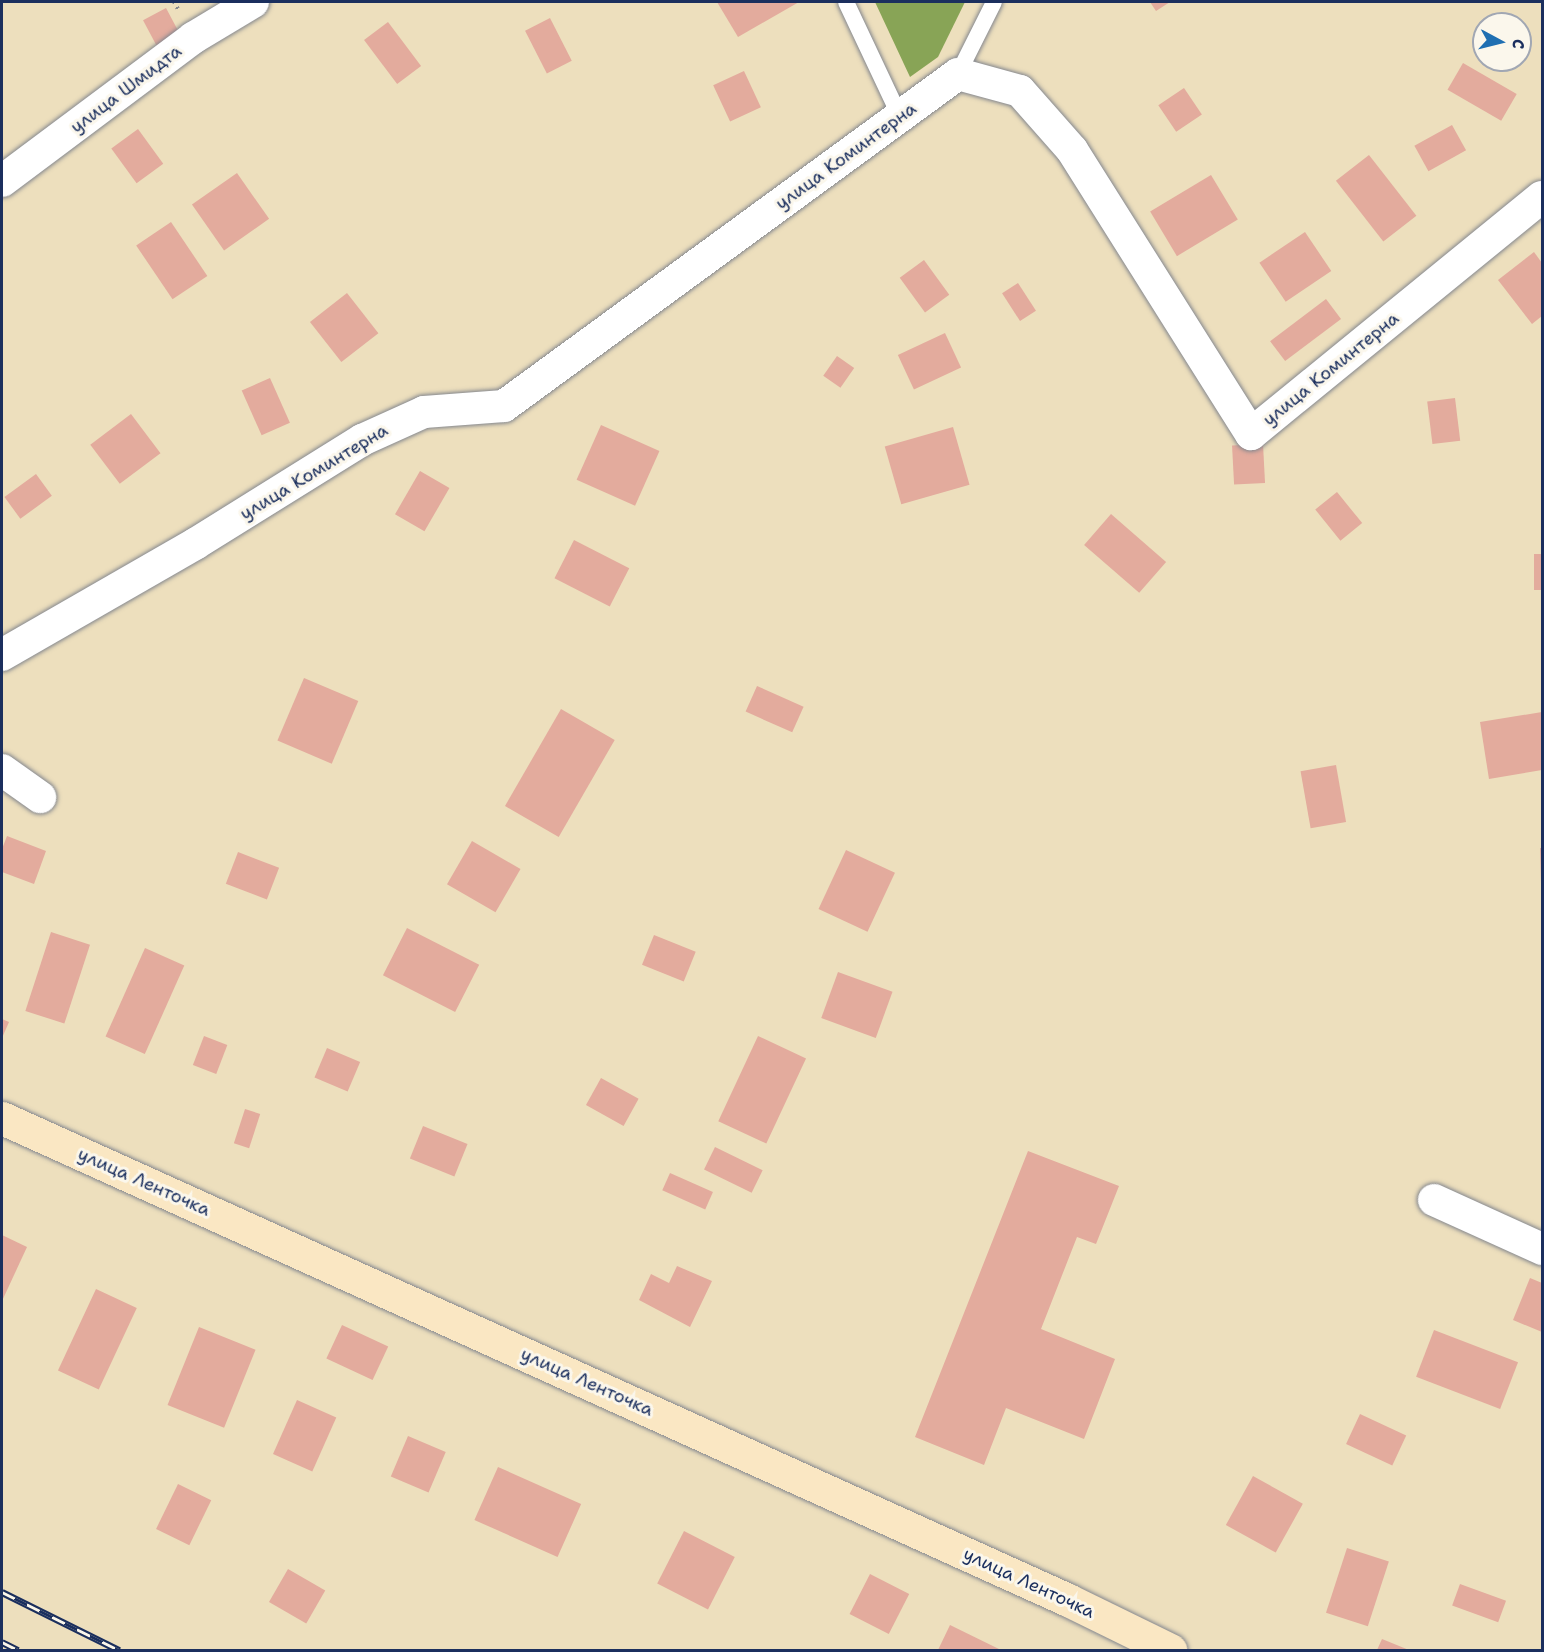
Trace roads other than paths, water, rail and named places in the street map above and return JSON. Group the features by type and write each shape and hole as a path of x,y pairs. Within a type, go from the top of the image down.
{"main road":[{"name":"улица Ленточка","path":"2,1118 1068,1600 1170,1650"}],"street":[{"name":"улица Шмидта","path":"2,181 193,38 253,2"},
{"name":"улица Коминтерна","path":"2,655 195,544 362,440 424,411 504,406 958,74 1020,91 1071,150 1251,434 1542,197"},
{"path":"2,770 40,797"},
{"path":"1434,1200 1542,1249"}],"lane":[{"path":"846,2 900,117"},
{"path":"958,74 994,2"}],"railway":[{"path":"2,1592 119,1650"},
{"path":"2,1642 18,1650"}]}
